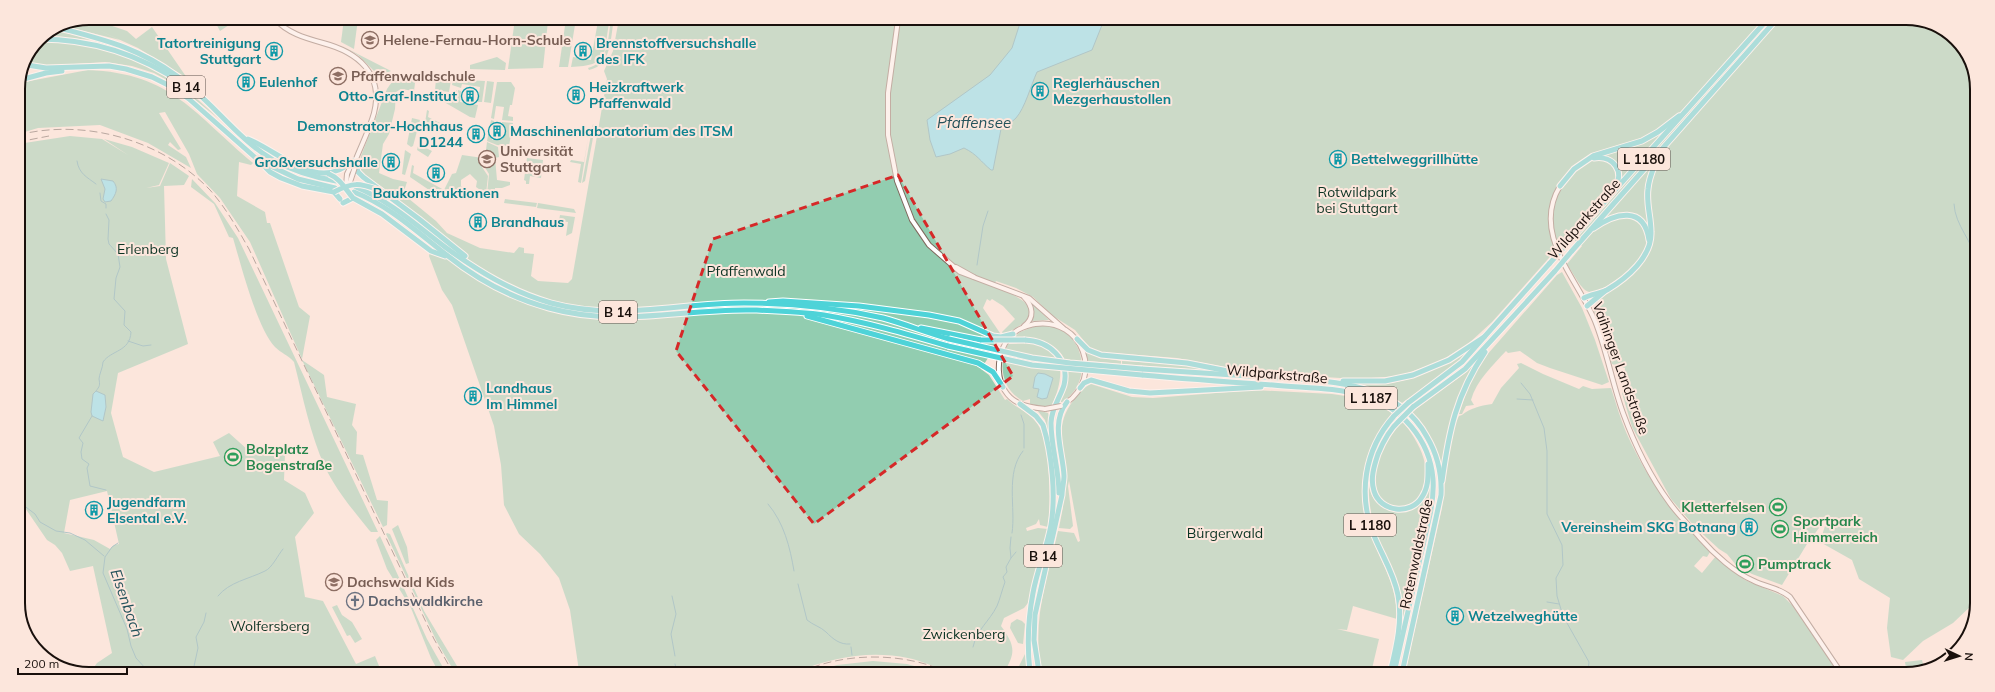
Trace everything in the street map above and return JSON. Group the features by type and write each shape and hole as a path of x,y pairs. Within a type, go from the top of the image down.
{"highway":[{"name":"Wildparkstraße","path":"1484,336 1762,25"},
{"name":"Wildparkstraße","path":"1491,343 1771,25"},
{"name":"B 14","path":"66,30 110,41 152,60 196,91 245,138 272,159 289,168 313,176 336,181"},
{"name":"B 14","path":"49,40 87,43 117,50 147,62 186,87 248,143 271,161 290,171 308,177 313,176"},
{"name":"B 14","path":"30,65 46,68 102,66 126,69 164,82 198,106 270,172 282,178 324,191 361,184 379,190"},
{"name":"B 14","path":"26,78 46,73 67,70 72,67"},
{"name":"L 1180","path":"1560,186 1570,173 1589,159 1604,152 1642,141 1658,132 1687,110"},
{"name":"B 14","path":"245,138 257,142 290,163 305,169 335,176 346,186 354,198 382,214 431,251 448,257"},
{"name":"L 1180","path":"1587,306 1599,298 1606,290 1639,263 1650,244 1652,232 1647,200 1648,188 1660,150"},
{"name":"L 1180","path":"1589,159 1598,157 1609,159 1617,168 1619,175 1618,183 1608,195 1601,207"},
{"name":"B 14","path":"258,160 292,177 334,190"},
{"path":"329,174 341,170 355,161"},
{"name":"B 14","path":"355,161 360,174 419,219 466,258 466,261"},
{"name":"B 14","path":"1003,387 990,369 973,361 848,326 786,312 730,310 620,318 575,314 544,307 513,296 478,277 448,257 395,214 355,189 388,202 466,261 496,280 520,292 553,303 582,309 632,312 730,304 766,304 834,310 870,316 909,326 940,330 981,340 1025,340 1039,342 1052,348 1060,358 1064,371 1063,386 1053,410 1051,423 1058,481 1059,506 1035,615 1034,640 1038,667"},
{"path":"334,190 342,201 354,198"},
{"name":"L 1180","path":"1590,232 1613,217 1629,215 1638,219 1645,227 1650,244"},
{"name":"L 1180","path":"1584,298 1606,290"},
{"path":"766,304 769,302 783,301 877,307 952,319 993,336 1000,337 1013,334"},
{"name":"Wildparkstraße","path":"786,312 824,315 870,324 948,346 1032,365 1347,392 1370,398 1384,404 1400,415 1414,430 1429,459"},
{"name":"Wildparkstraße","path":"909,326 949,339 1032,358 1142,369 1330,382"},
{"name":"L 1180","path":"1391,667 1398,630 1399,600 1391,571 1371,528 1367,515 1365,488 1368,466 1372,452 1382,432 1394,416 1408,403 1457,366 1484,336"},
{"name":"L 1187","path":"1330,382 1379,382 1413,375 1449,360 1484,336"},
{"name":"L 1187","path":"1077,339 1093,353 1122,358 1187,362 1246,376"},
{"name":"L 1180","path":"1429,459 1426,488 1422,497 1416,504 1407,508 1396,509 1389,507 1379,500 1374,493 1372,483 1375,464 1382,444 1399,420 1413,407 1458,374 1491,343"},
{"name":"L 1180","path":"1441,488 1447,444 1455,411 1466,384 1491,343"},
{"path":"1080,388 1084,383 1091,380 1099,381 1119,389 1150,393 1286,386"},
{"name":"Rotenwaldstraße","path":"1330,382 1357,386 1376,392 1393,400 1410,414 1421,427 1431,444 1437,462 1441,488 1437,521 1403,667"},
{"path":"1059,506 1064,479 1058,424 1062,411 1067,402"},
{"name":"B 14","path":"1020,404 1036,416 1043,425 1053,493 1051,524 1033,592 1030,613 1028,638 1030,667"},
{"name":"Rotenwaldstraße","path":"1395,667 1433,501 1433,478 1429,459"}],"street":[{"path":"283,25 295,34 348,52 368,69 374,83 376,104 374,113 355,161 347,174 346,186"},
{"name":"L 1187","path":"897,25 887,111 888,135 894,169 906,207 918,230 935,251 954,266 974,277 1023,295 1034,301 1077,339"},
{"name":"Vaihinger Landstraße","path":"1560,186 1552,206 1550,223 1551,234 1561,258 1584,298 1600,336 1617,395 1630,432 1668,502 1718,556 1751,580 1778,590 1790,597 1837,667"},
{"path":"1003,387 999,374 1000,356 1005,343 1030,319 1032,311 1029,303 1023,295"},
{"name":"L 1187","path":"1024,326 1042,324 1063,328"},
{"path":"1020,404 1045,409 1061,406 1067,402 1080,388 1086,363 1077,339"},
{"name":"B 14","path":"1003,387 1009,395 1020,404"}],"highlighted area":[{"path":"898,175 1013,376 814,524 676,351 713,239"}],"green space":[{"path":"89,25 109,25 127,31 136,39 152,27 187,78 138,48 96,29 120,40 71,28"},
{"path":"217,25 229,25 220,31"},
{"path":"343,25 357,25 354,49 341,42"},
{"path":"514,25 548,25 543,68 508,69"},
{"path":"565,25 575,25 568,67 559,67"},
{"path":"597,25 609,25 605,51 599,61 584,66 571,67 573,57 591,60"},
{"path":"610,25 613,25 609,50 606,57 597,67 589,70 588,68 600,61 604,55"},
{"name":"Rotwildpark bei Stuttgart","path":"618,25 1906,25 1926,28 1945,38 1957,50 1968,73 1970,85 1969,607 1953,623 1923,641 1903,660 1891,657 1887,628 1890,598 1859,579 1852,560 1820,542 1828,516 1807,544 1782,585 1752,574 1736,565 1727,554 1719,549 1695,527 1671,499 1632,427 1622,393 1624,385 1618,378 1624,378 1625,368 1612,364 1593,308 1598,300 1624,281 1619,278 1600,290 1588,292 1579,283 1567,264 1582,246 1576,241 1564,241 1492,322 1468,344 1439,362 1399,376 1357,379 1241,370 1177,358 1099,352 1090,348 1075,330 1053,316 1033,297 1016,288 996,281 993,287 1024,301 1029,307 1031,313 1028,319 1019,326 1003,334 1002,332 1015,319 1003,306 992,299 990,301 987,299 983,308 1002,336 981,369 989,375 1005,400 1007,399 1029,415 1041,430 1045,442 1049,472 1050,503 1048,527 1040,525 1039,519 1036,524 1026,528 1027,531 1038,528 1048,529 1028,603 1024,608 1004,618 1001,626 1009,638 1012,648 1011,659 1007,667 936,667 908,658 866,655 851,656 823,662 810,667 578,667 570,610 559,578 540,554 519,534 504,505 501,465 494,426 452,305 442,290 429,256 435,230 364,175 359,167 361,156 387,89 399,77 416,75 414,91 401,89 396,92 395,109 389,134 383,144 379,173 393,179 407,182 403,194 436,221 447,233 480,248 514,253 519,247 524,248 524,253 534,254 531,276 538,281 568,283 572,279 607,79 604,71 613,51"},
{"path":"62,32 90,40 53,37"},
{"path":"47,41 65,42 91,46 114,52 137,60 158,71 199,100 219,119 178,86 154,73 132,66 105,62 44,66 31,64 36,54"},
{"path":"101,43 130,52 141,57"},
{"path":"340,45 391,71 383,74 377,74 358,55"},
{"path":"497,57 506,63 505,70 470,69 470,65"},
{"path":"88,70 117,73 141,79 162,88 180,100 197,113 253,163 251,165 239,162 237,196 265,212 267,223 270,223 299,307 310,316 302,359 250,242 220,198 197,174 189,154 165,112 159,113 181,149 178,150 170,142 168,145 186,157 191,168 148,143 100,125 38,128 25,132 26,82"},
{"path":"436,79 451,80 449,92 435,90"},
{"path":"453,80 463,82 463,80 485,81 482,102 478,102 480,87 462,84 461,88 452,85"},
{"path":"487,81 494,82 491,103 484,102"},
{"path":"497,82 511,82 515,88 512,105 510,105 508,116 513,117 513,121 502,120 504,107 496,106 494,119 491,118"},
{"path":"457,90 457,103 458,90 461,91 460,102 478,105 475,118 470,117 432,95 433,92 452,94 452,92"},
{"path":"427,110 429,111 428,117 440,123 436,129 425,123"},
{"path":"412,118 420,120 413,146 411,147 407,144"},
{"path":"491,120 494,121 492,140 500,140 502,122 513,123 509,146 497,145 487,141"},
{"path":"593,124 595,127 585,181 582,183"},
{"path":"70,136 102,139 128,155 104,139 132,147 169,163 159,185 146,188 160,186 170,163 189,176 184,185 164,186 166,259 188,344 118,373 111,413 123,457 154,472 220,456 213,442 229,433 248,450 259,452 259,456 262,456 263,452 285,454 284,480 305,493 314,513 295,537 305,597 323,601 356,664 375,656 379,667 94,667 97,663 112,653 93,566 70,571 62,553 55,545 47,540 25,508 25,143","holes":["107,491 119,544 114,545 110,549 94,540 64,533 70,500","129,594 132,606 125,609 121,596"]},
{"path":"420,138 422,139 420,145 432,151 428,157 417,150"},
{"path":"588,138 581,183 578,182 581,164 570,162 571,160 584,162"},
{"path":"487,142 498,147 499,157 495,158 497,180 510,182 510,185 502,188 495,188 495,194 499,195 497,197 487,194 489,174 484,166"},
{"path":"405,150 411,154 405,175 402,174"},
{"path":"462,155 483,158 482,167 488,176 486,194 476,187 477,181 470,174 461,180 461,186 465,192 464,197 432,192 410,177 412,165 414,166 413,173 444,190 452,174 456,173"},
{"path":"527,158 543,160 541,178 530,176 529,184 526,184 526,181 524,180"},
{"path":"192,179 215,203 238,238 378,532 371,532 369,530 345,500 329,475 311,429 294,362 275,347 268,338 250,296 233,238 229,237 214,204 191,187"},
{"path":"505,199 537,203 536,207 504,203"},
{"path":"538,203 574,209 576,213 537,208"},
{"path":"560,215 575,217 572,233 566,236 568,222 559,221"},
{"path":"1562,272 1582,308 1595,340 1609,382 1602,385 1537,363 1520,351 1508,353 1506,351 1477,386 1471,400 1474,405 1466,406 1462,414 1459,414 1470,384 1486,356 1557,275"},
{"path":"1031,302 1049,320 1032,321 1034,312"},
{"path":"1036,326 1052,326 1064,332 1074,341 1080,353 1082,366 1080,379 1073,392 1062,402 1060,402 1066,387 1067,374 1066,362 1061,353 1053,346 1042,341 1029,338 1013,338 1020,332"},
{"path":"1025,343 1039,345 1049,349 1059,364 1059,383 1052,405 1045,407 1030,404 1030,399 1023,401 1010,390 1006,383 1003,360 1008,344"},
{"path":"1471,347 1456,364 1402,403 1389,395 1394,397 1376,389 1360,384 1384,384 1419,376 1441,366"},
{"path":"1087,352 1103,358 1121,361 1121,364 1088,361 1085,353"},
{"path":"302,360 324,375 327,397 356,404 352,425 357,432 356,454 363,455 377,500 388,501 387,525 383,527"},
{"path":"1122,361 1191,365 1213,371 1122,364"},
{"path":"1521,363 1579,389 1583,386 1592,389 1611,388 1626,432 1652,481 1673,511 1710,552 1707,557 1703,556 1694,566 1702,573 1716,556 1745,580 1783,596 1792,605 1835,667 1406,667 1442,508 1448,451 1455,424 1459,416 1472,409 1492,404 1501,388 1519,368 1517,364"},
{"path":"1474,364 1457,402 1446,442 1441,470 1432,440 1412,412 1465,373"},
{"name":"Bürgerwald","path":"1091,384 1132,397 1153,398 1254,390 1332,394 1359,398 1378,405 1392,413 1377,436 1369,452 1364,471 1362,490 1366,520 1373,541 1391,583 1397,619 1353,606 1347,630 1337,629 1379,639 1372,667 1041,667 1038,636 1039,619 1045,584 1058,531 1074,533 1078,542 1080,541 1069,481 1068,486 1073,526 1070,529 1059,528 1063,507 1066,466 1062,440 1062,425 1064,417 1073,401 1086,387"},
{"path":"1037,410 1048,413 1049,416 1050,440 1054,470 1045,420"},
{"path":"1402,421 1420,448 1426,468 1426,479 1418,498 1410,505 1399,507 1384,502 1380,498 1375,489 1374,479 1379,458 1384,447"},
{"path":"1379,443 1371,466 1372,461"},
{"path":"1369,482 1371,493 1377,502 1386,508 1396,511 1407,510 1417,506 1425,498 1429,486 1431,486 1428,516 1401,627 1402,616 1398,584 1377,537 1370,505"},
{"path":"398,525 407,547 409,563 406,564 392,529"},
{"path":"386,534 390,534 424,611 458,667 452,667 437,642"},
{"path":"380,536 427,639 443,667 436,667 431,658 411,608 387,569 376,540"},
{"path":"337,605 342,615 352,622 362,639 355,643 350,635 347,636 332,607"},
{"path":"1017,619 1025,624 1023,644 1018,643 1010,628 1011,623"},
{"path":"1025,654 1027,667 1018,667"},
{"path":"1922,660 1923,664 1906,667 1905,662"},
{"path":"873,661 907,664 918,667 830,667"}],"water":[{"name":"Pfaffensee","path":"1019,25 1102,25 1092,50 1037,72 1019,114 1013,121 1001,129 993,170 991,170 976,156 964,148 950,154 936,157 930,140 927,120 990,75 1012,48"},
{"path":"101,179 113,181 116,186 116,191 111,201 105,202 103,199 105,189"},
{"path":"1038,373 1045,374 1053,378 1047,398 1042,399 1037,397 1039,389 1033,388 1035,377"},
{"path":"96,391 105,395 106,407 103,421 92,416 91,412 93,394"}],"waterway":[{"name":"Elsenbach","path":"77,161 82,172 96,184"},
{"name":"Elsenbach","path":"100,193 101,201 106,204 106,208"},
{"path":"1954,204 1957,219 1970,245"},
{"path":"977,265 983,226 988,211"},
{"name":"Elsenbach","path":"96,391 99,385 99,377 103,362 106,358 124,347 130,339 131,332 124,325 125,311 114,299 116,278 120,267 118,254 109,244 109,220 106,214"},
{"path":"128,341 143,346 151,345"},
{"path":"1521,383 1530,394 1544,428 1547,451 1547,514 1562,545 1563,565 1556,578 1557,596 1563,616 1589,662 1589,667"},
{"path":"1517,399 1533,400"},
{"path":"1021,415 1024,424 1024,448"},
{"name":"Elsenbach","path":"92,416 79,438 83,443 81,452 82,459 89,464 87,468 90,486 106,490"},
{"path":"1012,533 1012,491 1014,470 1023,451"},
{"path":"768,504 774,511 786,536 794,571"},
{"path":"25,506 35,514 40,522 56,531 70,533 85,540 104,556"},
{"path":"973,647 977,635 997,606 1005,582 1003,577 1007,572 1006,567 1011,558 1011,537"},
{"name":"Elsenbach","path":"118,543 112,547 105,557 103,573 127,629 131,646 136,658 144,667"},
{"path":"218,596 233,584 268,569 283,549"},
{"path":"1011,558 1016,552"},
{"path":"798,584 807,620 824,630 837,641 843,644 850,644"},
{"path":"672,596 676,614 671,634 675,656"},
{"path":"1547,602 1559,604"},
{"path":"194,667 198,648 196,637 204,622 206,613"},
{"path":"851,647 852,655"}],"railway":[{"path":"25,134 44,130 70,129 121,137 146,146 169,158 191,173 216,197 231,218 249,249 434,639 450,667"},
{"path":"25,141 49,136"},
{"path":"813,667 836,661 874,657 912,661 935,667"}],"place":[{"name":"Helene-Fernau-Horn-Schule","path":"370,40"},
{"name":"Tatortreinigung Stuttgart","path":"274,51"},
{"name":"Brennstoffversuchshalle des IFK","path":"583,51"},
{"name":"Pfaffenwaldschule","path":"338,76"},
{"name":"Eulenhof","path":"246,82"},
{"name":"Reglerhäuschen Mezgerhaustollen","path":"1040,91"},
{"name":"Heizkraftwerk Pfaffenwald","path":"576,95"},
{"name":"Otto-Graf-Institut","path":"470,96"},
{"name":"Maschinenlaboratorium des ITSM","path":"497,131"},
{"name":"Demonstrator-Hochhaus D1244","path":"476,134"},
{"name":"Universität Stuttgart","path":"487,159"},
{"name":"Bettelweggrillhütte","path":"1338,159"},
{"name":"Großversuchshalle","path":"391,162"},
{"name":"Baukonstruktionen","path":"436,173"},
{"name":"Brandhaus","path":"478,222"},
{"name":"Landhaus Im Himmel","path":"473,396"},
{"name":"Bolzplatz Bogenstraße","path":"233,457"},
{"name":"Kletterfelsen","path":"1778,507"},
{"name":"Jugendfarm Elsental e.V.","path":"94,510"},
{"name":"Vereinsheim SKG Botnang","path":"1749,527"},
{"name":"Sportpark Himmerreich","path":"1780,529"},
{"name":"Pumptrack","path":"1745,564"},
{"name":"Dachswald Kids","path":"334,582"},
{"name":"Dachswaldkirche","path":"355,601"},
{"name":"Wetzelweghütte","path":"1455,616"}],"park label":[{"name":"Erlenberg","path":"148,249"},
{"name":"Pfaffenwald","path":"746,271"},
{"name":"Wolfersberg","path":"270,626"},
{"name":"Zwickenberg","path":"964,634"}]}
